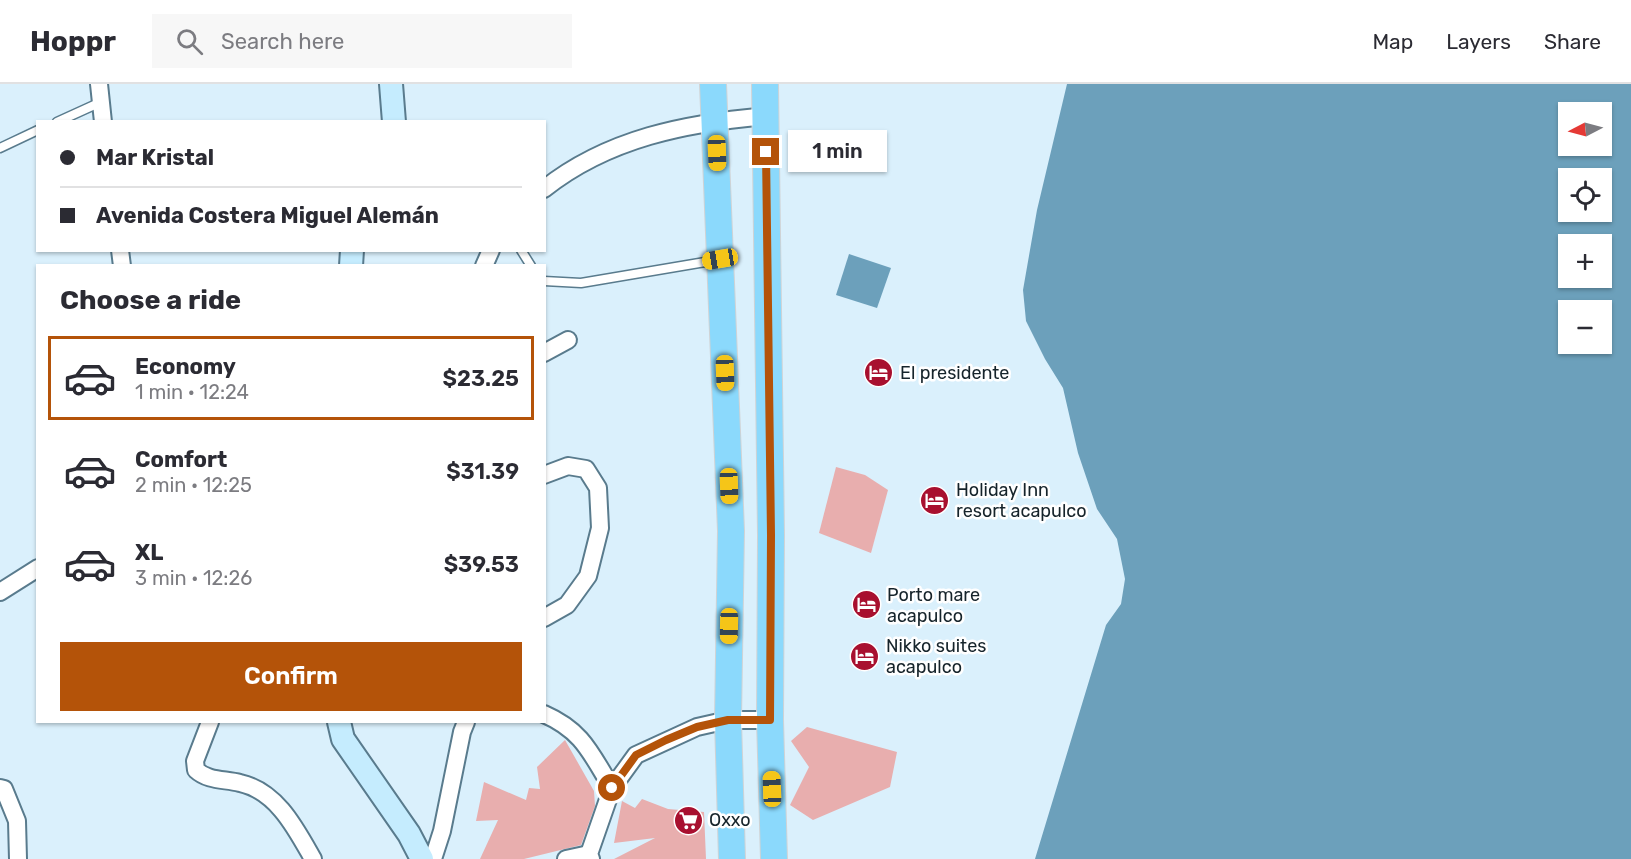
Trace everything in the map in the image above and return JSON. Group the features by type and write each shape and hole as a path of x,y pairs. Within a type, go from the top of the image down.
{"main road":[{"path":"391,84 394,120"},
{"path":"713,84 731,531 728,720 732,859"},
{"path":"765,84 771,535 770,720 774,859"},
{"path":"339,723 343,739 409,834 422,859"}],"street":[{"path":"99,84 103,120"},
{"path":"546,187 558,178 610,149 656,133 715,120 766,116"},
{"path":"546,352 568,339"},
{"path":"546,474 568,466 586,470 598,488 600,528 588,576 567,605 546,617"},
{"path":"0,592 36,569"},
{"path":"546,715 562,722 578,734 612,788"},
{"path":"566,859 590,856 612,788 636,755 697,727 728,720 770,720"},
{"path":"210,723 195,761 196,770 203,777 243,783 268,798 291,819 313,859"},
{"path":"433,859 442,831 466,723"},
{"path":"0,788 4,789 17,821 18,859"}],"lane":[{"path":"61,120 101,102"},
{"path":"0,148 36,131"},
{"path":"546,281 581,284 720,259"}],"water":[{"path":"1067,84 1631,84 1631,859 1035,859 1106,625 1121,604 1125,579 1117,539 1097,509 1078,453 1063,388 1026,321 1023,290 1037,210"},
{"path":"849,254 891,268 877,308 836,295"}],"building":[{"path":"836,467 865,475 888,490 871,553 819,533"},
{"path":"807,727 897,752 890,787 813,820 790,805 809,767 791,741"},
{"path":"565,740 594,791 595,806 581,845 524,859 480,859 498,820 476,821 484,782 526,800 529,788 540,789 537,767"},
{"path":"642,799 668,809 704,812 706,859 614,859 655,838 614,843 622,801 635,808"}],"place":[{"name":"El presidente","path":"879,373"},
{"name":"Holiday Inn resort acapulco","path":"935,500"},
{"name":"Porto mare acapulco","path":"866,605"},
{"name":"Nikko suites acapulco","path":"865,656"},
{"name":"Oxxo","path":"688,820"}],"route":[{"path":"612,788 636,755 666,740 697,727 728,720 770,720 771,535 766,152"}]}
